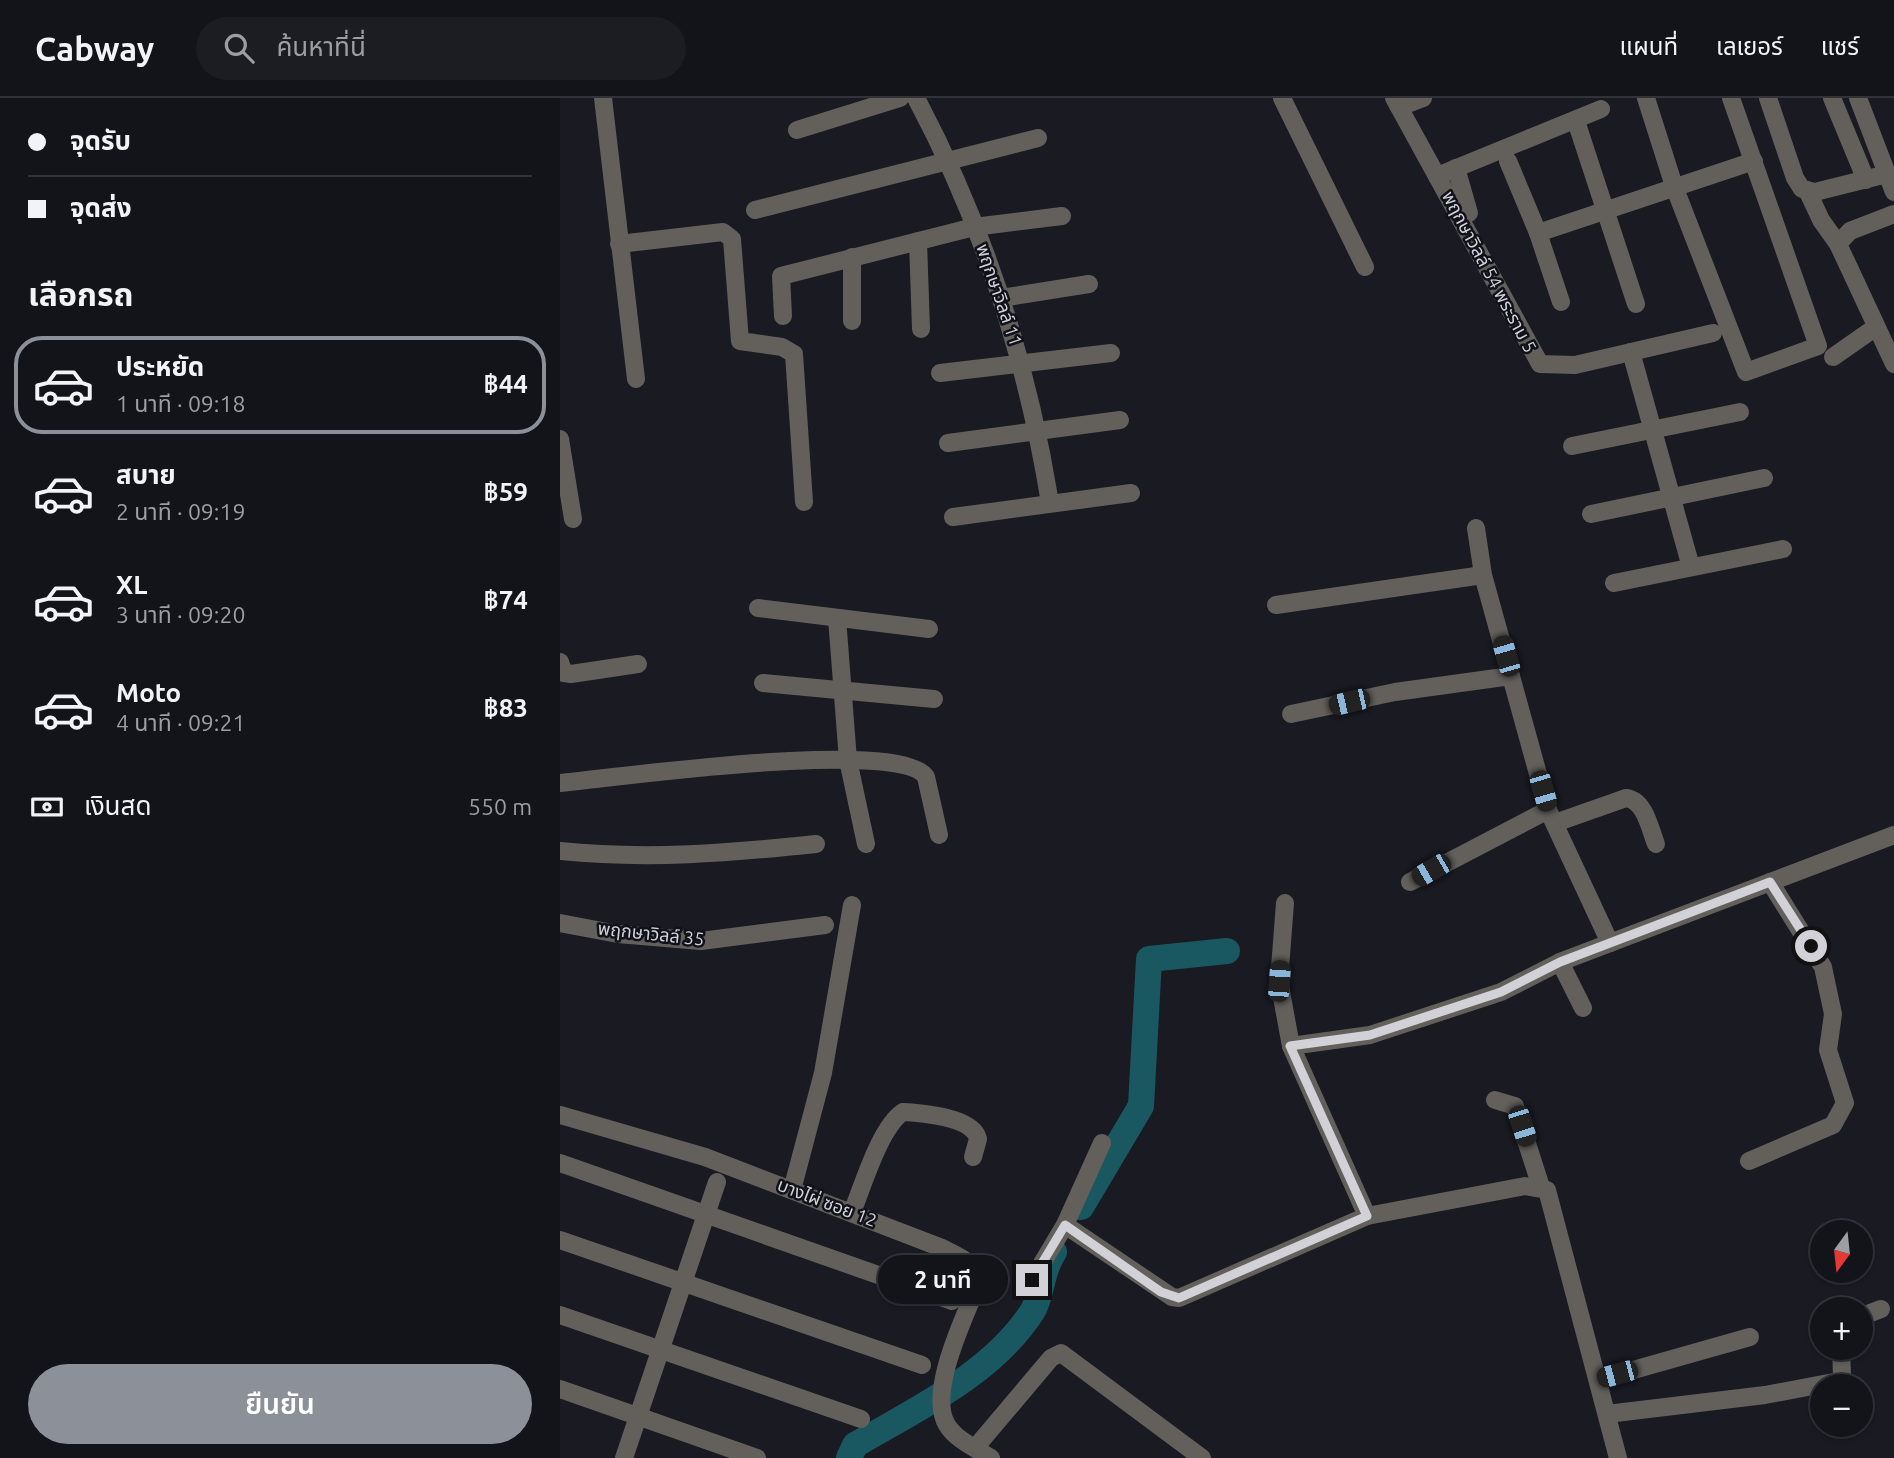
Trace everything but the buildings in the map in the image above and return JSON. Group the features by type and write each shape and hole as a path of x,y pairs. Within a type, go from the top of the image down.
{"street":[{"path":"603,98 636,379"},
{"path":"797,130 900,98"},
{"name":"พฤกษาวิลล์ 11","path":"916,98 974,227 1001,298 1022,363 1039,432 1051,503"},
{"path":"1282,98 1365,267"},
{"path":"1396,103 1423,98"},
{"path":"1646,98 1674,186 1746,372 1818,346 1731,98"},
{"path":"1768,98 1801,189 1815,192 1887,174"},
{"path":"1832,98 1866,180"},
{"path":"1858,98 1894,192"},
{"name":"พฤกษาวิลล์ 54 พระราม 5","path":"1396,103 1540,363 1575,365 1713,333"},
{"path":"1437,176 1601,109"},
{"path":"1577,124 1636,304"},
{"path":"755,210 1038,138"},
{"path":"1538,233 1754,160"},
{"path":"1508,161 1538,233 1561,302"},
{"path":"1456,168 1469,213"},
{"path":"1807,190 1821,220 1838,244 1894,364"},
{"path":"1838,244 1850,231 1894,214"},
{"path":"783,316 775,278 974,227 1062,216"},
{"path":"619,244 723,232 732,239 740,341 782,347 793,354 804,502"},
{"path":"918,241 921,330"},
{"path":"852,257 852,321"},
{"path":"1001,298 1089,284"},
{"path":"1833,357 1876,327"},
{"path":"1631,352 1691,567"},
{"path":"940,373 1111,353"},
{"path":"1572,446 1740,412"},
{"path":"948,443 1120,420"},
{"path":"560,439 573,519"},
{"path":"1591,514 1764,478"},
{"path":"954,517 1131,493"},
{"path":"1476,528 1483,575 1552,817 1610,943"},
{"path":"1614,583 1783,549"},
{"path":"1276,605 1483,575"},
{"path":"758,608 929,629"},
{"path":"837,618 848,760 866,844"},
{"path":"560,662 564,673 571,674 638,664"},
{"path":"1291,714 1395,692 1511,676"},
{"path":"763,683 934,699"},
{"path":"560,783 757,763 848,760 901,764 922,772 939,835"},
{"path":"1410,882 1552,817 1626,798 1634,799 1640,806 1656,844"},
{"path":"1290,1046 1370,1035 1501,992 1560,962 1894,835"},
{"path":"560,850 643,857 707,855 816,844"},
{"path":"1749,1161 1833,1125 1845,1103 1828,1050 1833,1014 1822,967 1770,882"},
{"path":"1285,903 1279,981 1290,1046 1367,1216"},
{"path":"792,1190 823,1073 852,905"},
{"name":"พฤกษาวิลล์ 35","path":"560,923 618,934 701,941 825,925"},
{"path":"1560,962 1583,1008"},
{"path":"1495,1100 1515,1106 1541,1187 1550,1197 1618,1458"},
{"path":"852,1212 886,1133 895,1117 903,1112 952,1119 971,1128 978,1139 973,1157"},
{"name":"บางไผ่ ซอย 12","path":"560,1115 705,1157 942,1248 973,1266 978,1284 942,1380 943,1418 955,1434 975,1448"},
{"path":"1032,1280 1071,1229 1102,1143"},
{"path":"560,1163 952,1301"},
{"path":"624,1458 717,1182"},
{"path":"1071,1229 1161,1292 1179,1298 1367,1216 1525,1186 1541,1187"},
{"path":"560,1240 922,1365"},
{"path":"1873,1312 1881,1309"},
{"path":"560,1315 861,1419"},
{"path":"1598,1380 1750,1337"},
{"path":"991,1458 975,1448 1051,1358 1061,1353 1202,1458"},
{"path":"1606,1414 1765,1395 1839,1381 1842,1376 1841,1360"},
{"path":"560,1389 757,1458"}],"waterway":[{"path":"1081,1207 1141,1106 1149,959 1227,951"},
{"path":"849,1458 855,1445 951,1388 996,1354 1036,1305 1046,1267 1054,1252"}],"route":[{"path":"1032,1280 1065,1225 1161,1292 1179,1298 1367,1216 1290,1046 1370,1035 1501,992 1560,962 1770,882 1811,946"}]}
